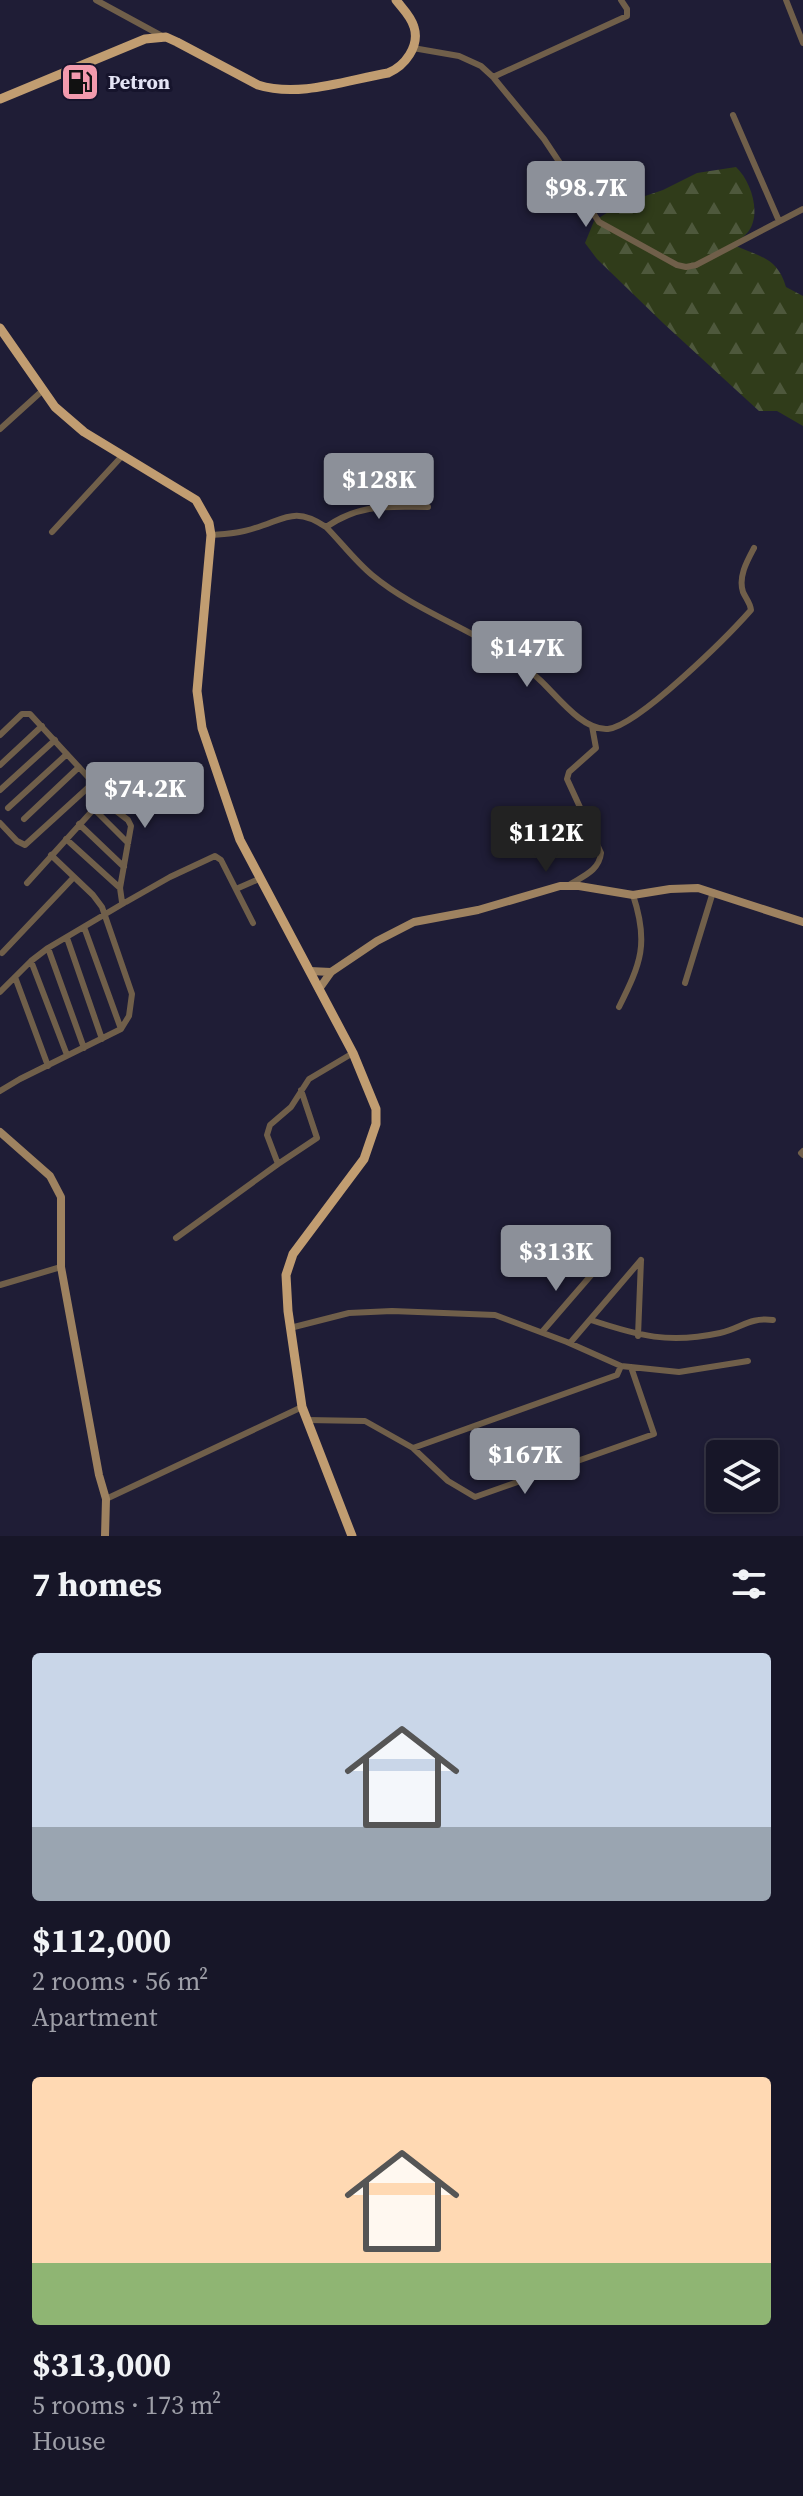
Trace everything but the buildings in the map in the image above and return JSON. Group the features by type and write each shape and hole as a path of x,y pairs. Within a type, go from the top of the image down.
{"main road":[{"path":"0,99 145,39 166,37 258,85 274,90 293,90 388,73 406,62 413,48 415,32 396,0"},
{"path":"0,328 42,391 70,422 196,500 209,523 211,535 197,691 202,728 240,840 353,1053 376,1109 371,1143 352,1176 293,1254 286,1275 290,1328 302,1407 352,1536"}],"street":[{"path":"96,0 166,37"},
{"path":"493,77 627,16 627,9 621,0"},
{"path":"786,0 803,43"},
{"path":"413,48 472,60 493,77 544,139 599,222 646,250 686,267 696,265 803,209"},
{"path":"733,115 779,221"},
{"path":"0,429 42,391"},
{"path":"52,532 123,455"},
{"path":"326,527 342,516 366,508 428,507"},
{"path":"211,535 246,531 294,514 317,520 372,576 456,627 506,651 592,726 612,728 632,718 690,670 751,610 743,593 743,569 754,548"},
{"path":"0,735 25,713 32,715 79,767 102,800 130,823 120,888 124,903"},
{"path":"0,765 42,726"},
{"path":"319,989 331,972 377,941 414,922 478,910 569,885 597,867 601,853 567,779 569,772 596,748 592,726"},
{"path":"0,790 55,740"},
{"path":"8,808 67,754"},
{"path":"24,819 79,767"},
{"path":"0,823 25,845 92,784"},
{"path":"27,883 102,800"},
{"path":"94,809 128,843"},
{"path":"79,824 124,867"},
{"path":"66,839 113,885 120,888"},
{"path":"0,1091 121,1029 129,1016 132,994 99,901 51,855"},
{"path":"0,992 48,948 213,856 219,858 253,923"},
{"path":"2,953 74,877"},
{"path":"236,889 259,879"},
{"path":"569,885 633,895 686,888 713,892 803,922"},
{"path":"685,983 713,892"},
{"path":"619,1007 639,963 643,940 633,895"},
{"path":"84,927 121,1029"},
{"path":"67,938 102,1039"},
{"path":"48,948 84,1048"},
{"path":"31,961 67,1055"},
{"path":"310,971 331,972"},
{"path":"15,977 48,1066"},
{"path":"278,1164 267,1130 291,1107 317,1072 353,1053"},
{"path":"176,1238 317,1138 301,1090"},
{"path":"0,1132 38,1163 57,1187 62,1206 61,1267 106,1499 105,1536"},
{"path":"570,1343 641,1260 638,1336"},
{"path":"0,1285 61,1267"},
{"path":"542,1332 593,1273"},
{"path":"290,1328 349,1313 392,1311 495,1315 621,1366 679,1372 748,1361"},
{"path":"591,1320 638,1336 697,1337 732,1330 756,1318 773,1320"},
{"path":"413,1448 617,1375 621,1366"},
{"path":"307,1420 365,1421 413,1448 448,1481 475,1497 654,1434 631,1367"},
{"path":"106,1499 302,1407"}],"green space":[{"path":"736,167 750,189 754,216 748,232 734,245 772,264 778,269 786,287 803,296 803,426 777,411 759,411 663,323 597,259 585,243 594,221 621,204 663,190 697,173"}],"place":[{"name":"Petron","path":"80,82"}]}
